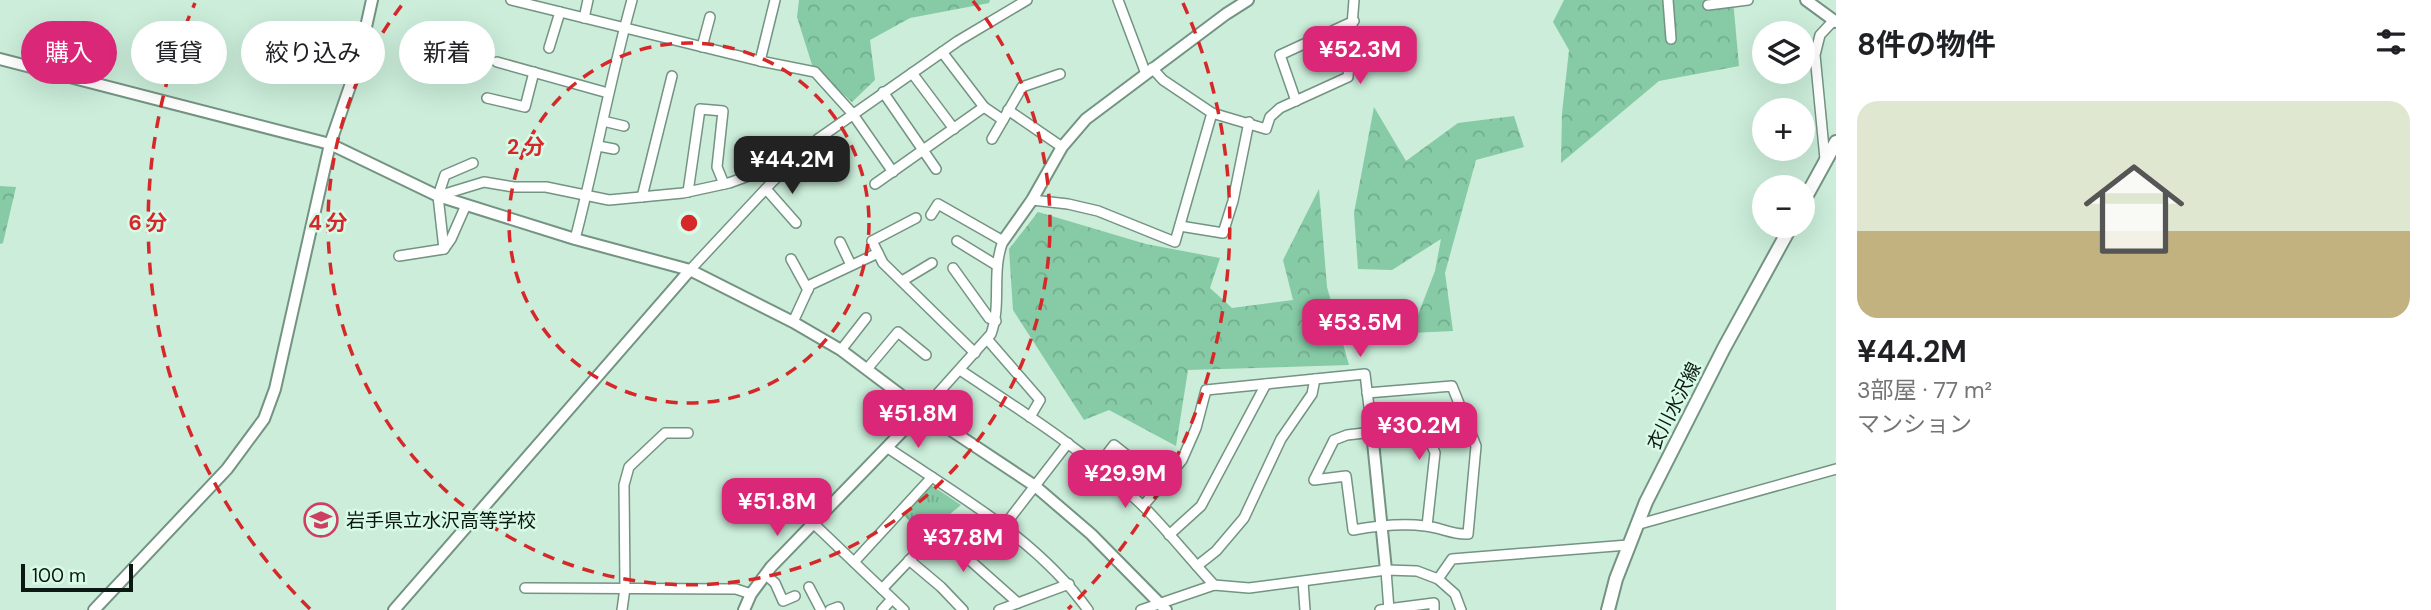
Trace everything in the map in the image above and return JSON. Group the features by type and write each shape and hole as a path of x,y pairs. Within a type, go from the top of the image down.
{"main road":[{"path":"1815,179 1836,142"},
{"name":"衣川水沢線","path":"1608,610 1635,525 1724,348 1784,238"}],"street":[{"path":"94,610 227,469 264,419 275,389 330,144 358,63 372,0"},
{"path":"512,0 760,61 816,72 852,113 893,172"},
{"path":"584,18 589,0"},
{"path":"575,239 632,0"},
{"path":"760,61 775,0"},
{"path":"394,610 690,270 774,180 818,139 852,113 942,52 1027,0"},
{"path":"1118,0 1149,71 1212,113 1266,129 1270,117 1280,107 1348,77 1354,0"},
{"path":"744,610 751,594 766,575 813,523 888,448 987,339 996,321 996,265 1003,241 1032,200 1062,146 1086,119 1248,0"},
{"path":"1668,0 1671,39"},
{"path":"1709,5 1748,0"},
{"path":"1807,0 1835,21 1818,41 1815,55 1825,160"},
{"path":"549,48 560,12"},
{"path":"702,47 710,17"},
{"path":"1296,101 1280,55 1354,21"},
{"path":"942,52 984,107 1003,120"},
{"path":"0,59 330,144 438,196 575,239 690,270 793,322 841,350 922,411 1035,486 1091,534 1163,607"},
{"path":"497,62 608,93"},
{"path":"487,98 524,107 534,72"},
{"path":"912,73 954,129"},
{"path":"992,139 1022,88 1060,74"},
{"path":"642,197 672,76"},
{"path":"883,92 936,169"},
{"path":"875,184 984,107"},
{"path":"688,192 700,109 723,111 717,167 724,184"},
{"path":"1009,110 1062,146"},
{"path":"1032,200 1098,211 1175,242 1212,113"},
{"path":"603,121 624,126"},
{"path":"1180,226 1223,233 1233,201 1249,122"},
{"path":"597,146 614,149"},
{"path":"444,249 438,196 445,175 473,163"},
{"path":"438,196 484,182 514,187 546,187 609,200 688,192 762,172 774,180"},
{"path":"765,189 796,223"},
{"path":"931,215 938,204 1003,241"},
{"path":"399,256 444,249 466,205"},
{"path":"916,218 872,241 883,263 975,353"},
{"path":"841,242 851,265"},
{"path":"957,242 996,265"},
{"path":"793,322 810,285 878,253"},
{"path":"791,260 808,290"},
{"path":"902,281 932,262"},
{"path":"953,268 989,318 996,321"},
{"path":"841,350 866,318"},
{"path":"867,369 898,332 926,355"},
{"path":"987,339 1040,400 1030,418"},
{"path":"960,370 1068,443 1098,467 1143,506 1214,585"},
{"path":"1143,506 1182,460 1196,428 1206,390 1365,373 1386,569 1386,610 1434,603 1434,610"},
{"path":"1197,566 1216,551 1244,518 1281,439 1312,394 1315,379"},
{"path":"1169,535 1201,506 1266,384"},
{"path":"1367,393 1452,386 1476,446 1468,534 1455,534 1427,526 1380,526 1353,530 1346,476 1314,480 1334,440 1348,435 1424,426 1435,453 1427,526"},
{"path":"622,610 625,588 624,485 629,467 665,433 688,433"},
{"path":"1004,526 1068,443"},
{"path":"1098,467 1114,445 1162,484"},
{"path":"888,448 1004,526 1069,584 1088,610"},
{"path":"1635,525 1836,469"},
{"path":"853,562 932,477"},
{"path":"813,523 904,610"},
{"path":"881,589 937,531 1018,603"},
{"path":"1438,579 1452,559 1628,545"},
{"path":"909,560 963,610"},
{"path":"1140,610 1163,607 1214,585 1249,588 1386,569 1417,571 1438,579 1455,594 1461,610"},
{"path":"766,575 775,583 783,601 795,596"},
{"path":"1303,582 1305,610"},
{"path":"999,610 1069,584"},
{"path":"809,587 821,610"},
{"path":"525,588 736,589 751,594"},
{"path":"882,610 892,599"},
{"path":"830,610 838,607 839,610"}],"green space":[{"path":"799,0 990,0 989,3 910,18 870,40 875,80 852,102 813,68 797,17"},
{"path":"1564,0 1733,0 1739,66 1659,81 1561,163 1562,113 1569,50 1553,22"},
{"path":"1374,107 1406,161 1458,123 1514,116 1524,147 1476,160 1445,273 1453,331 1411,333 1435,271 1441,239 1392,270 1358,269 1354,213"},
{"path":"0,186 16,187 3,243 0,244"},
{"path":"1319,189 1327,287 1349,365 1188,370 1176,446 1109,410 1084,420 1013,310 1009,249 1038,212 1146,244 1220,258 1210,288 1232,308 1293,300 1283,260"},
{"path":"931,485 961,505 926,534 904,516"}],"place":[{"name":"岩手県立水沢高等学校","path":"321,520"}]}
